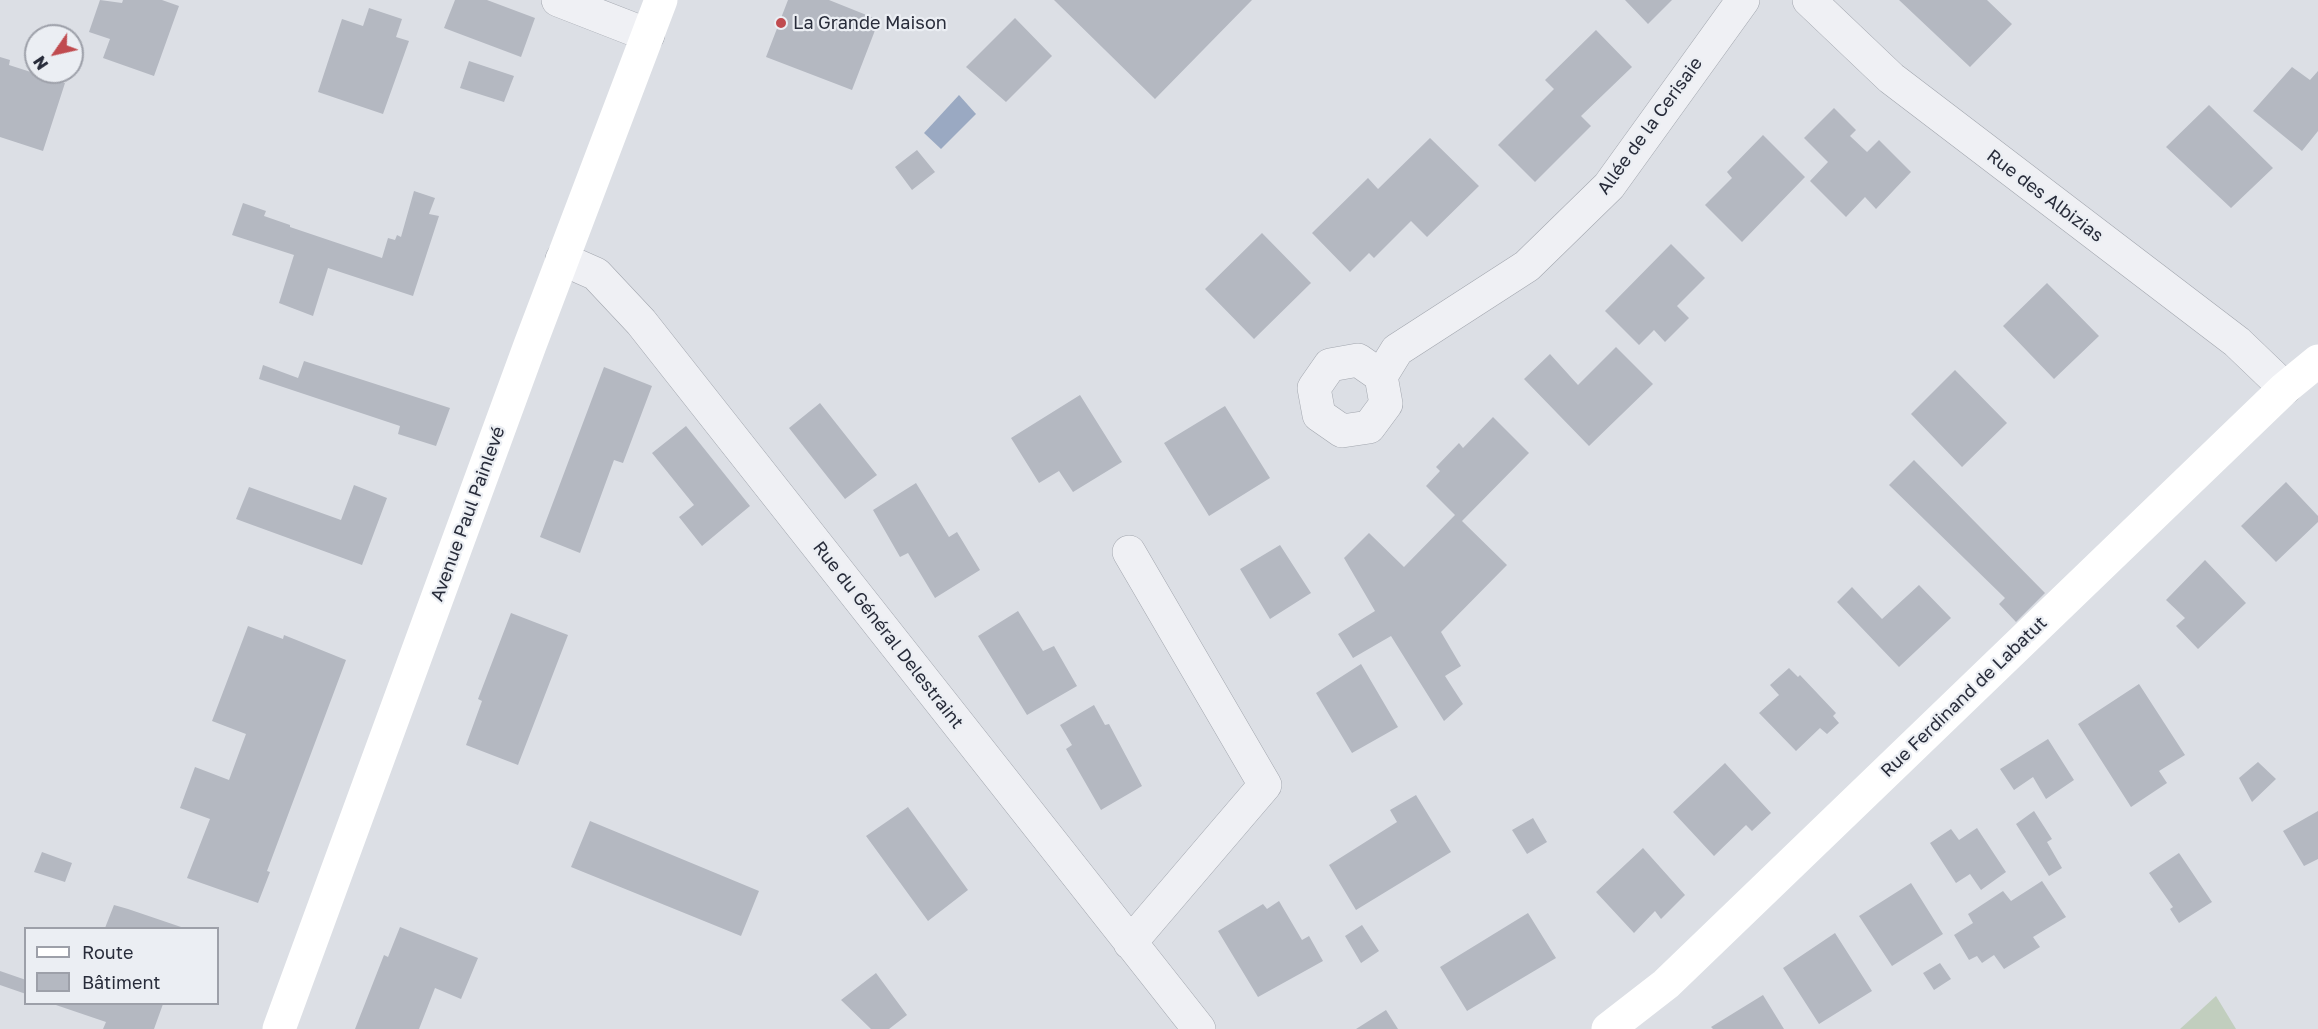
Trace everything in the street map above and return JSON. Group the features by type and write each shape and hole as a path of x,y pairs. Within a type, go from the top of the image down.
{"main road":[{"name":"Avenue Paul Painlevé","path":"279,1029 562,259 661,0"},
{"name":"Rue Ferdinand de Labatut","path":"1608,1029 1666,984 2285,388 2318,361"}],"street":[{"path":"558,0 648,35"},
{"name":"Allée de la Cerisaie","path":"1381,376 1397,350 1527,266 1609,186 1743,0"},
{"name":"Rue des Albizias","path":"1809,0 1892,78 2238,342 2285,388"},
{"name":"Rue du Général Delestraint","path":"562,259 596,274 641,322 1199,1029"},
{"path":"1130,552 1265,785 1130,943"}],"green space":[{"path":"2216,996 2236,1029 2180,1029"}],"water":[{"path":"959,95 976,114 941,149 924,133"}],"building":[{"path":"100,0 122,3 123,0 162,0 179,6 154,76 103,58 110,39 89,32"},
{"path":"455,0 487,0 535,18 521,57 444,28"},
{"path":"788,0 829,0 879,20 852,90 766,57"},
{"path":"1054,0 1252,0 1155,99"},
{"path":"1625,0 1672,0 1648,24"},
{"path":"1899,0 1987,0 2012,24 1970,67"},
{"path":"369,8 402,19 396,37 409,41 383,114 318,92 342,19 363,26"},
{"path":"1015,18 1052,56 1006,102 966,67"},
{"path":"1596,30 1632,67 1581,116 1591,126 1535,182 1498,145 1554,89 1545,80"},
{"path":"0,57 10,60 9,65 24,70 24,84 65,84 43,151 0,137"},
{"path":"469,61 514,76 504,102 460,88"},
{"path":"2292,67 2310,80 2318,71 2318,131 2302,151 2253,111"},
{"path":"2209,105 2273,168 2231,208 2166,147"},
{"path":"1834,108 1856,130 1850,136 1867,152 1879,140 1911,172 1876,209 1865,197 1846,217 1810,181 1828,162 1804,138"},
{"path":"1763,135 1805,177 1742,242 1705,205 1732,178 1727,172"},
{"path":"1430,138 1479,186 1427,237 1411,221 1374,258 1369,253 1350,272 1312,233 1368,178 1378,189"},
{"path":"917,150 935,172 912,190 895,167"},
{"path":"414,191 435,198 429,214 439,216 413,296 328,268 313,316 279,303 294,255 232,235 243,203 266,211 264,216 290,225 290,227 382,258 388,238 395,240 397,235 401,237"},
{"path":"1262,233 1311,283 1254,339 1205,289"},
{"path":"1671,244 1705,278 1677,306 1689,318 1665,342 1654,330 1639,345 1605,311"},
{"path":"2047,283 2099,336 2054,379 2003,326"},
{"path":"1616,347 1653,384 1589,446 1524,379 1550,354 1578,385"},
{"path":"304,361 450,408 436,446 398,434 400,426 259,379 263,365 298,378"},
{"path":"604,367 652,386 623,463 614,460 580,553 540,537"},
{"path":"1955,370 2007,423 1962,467 1911,414"},
{"path":"1080,395 1122,462 1073,492 1059,471 1039,483 1011,438"},
{"path":"820,403 877,475 845,499 789,428"},
{"path":"1225,406 1270,478 1209,516 1164,443"},
{"path":"1493,417 1529,453 1462,521 1507,565 1441,632 1461,666 1445,676 1463,704 1444,721 1391,636 1353,658 1338,634 1375,611 1344,558 1369,533 1404,567 1455,515 1426,486 1440,471 1436,467 1459,443 1463,448"},
{"path":"686,426 750,506 702,546 679,517 694,505 652,453"},
{"path":"1914,460 2045,593 2016,622 1999,604 2005,598 1889,485"},
{"path":"2286,482 2318,516 2318,522 2276,562 2241,526"},
{"path":"916,483 949,537 957,532 980,570 935,598 908,553 900,557 873,510"},
{"path":"354,485 387,498 362,565 236,519 249,487 341,520"},
{"path":"1280,545 1311,593 1270,619 1240,569"},
{"path":"2205,560 2246,603 2198,649 2176,626 2185,618 2166,600"},
{"path":"1919,585 1951,618 1899,667 1837,602 1852,587 1882,619"},
{"path":"1018,611 1043,651 1054,646 1077,686 1027,715 978,636"},
{"path":"511,613 568,635 518,765 466,745 482,701 478,699"},
{"path":"248,626 283,639 284,635 346,660 267,871 270,872 258,903 187,878 210,819 180,808 195,767 229,780 246,734 212,721"},
{"path":"1361,664 1398,727 1352,753 1316,693"},
{"path":"1789,668 1798,677 1800,675 1836,713 1833,716 1839,723 1827,734 1820,728 1796,751 1759,713 1779,695 1770,685"},
{"path":"2139,684 2185,755 2159,771 2167,783 2131,807 2078,724"},
{"path":"1094,705 1105,725 1109,724 1142,786 1101,810 1066,749 1072,745 1060,725"},
{"path":"2048,739 2074,780 2046,799 2033,777 2014,790 2000,769"},
{"path":"2258,762 2276,779 2252,802 2239,778"},
{"path":"1725,763 1771,813 1752,831 1746,825 1714,856 1673,812"},
{"path":"1416,795 1451,852 1356,910 1329,865 1397,822 1390,810"},
{"path":"908,807 968,890 928,921 866,836"},
{"path":"2034,811 2052,839 2047,842 2062,868 2049,876 2016,824"},
{"path":"2318,811 2318,859 2304,866 2283,831"},
{"path":"1533,818 1547,842 1527,854 1512,830"},
{"path":"590,821 759,891 741,936 571,867"},
{"path":"1977,828 2006,872 1981,890 1970,874 1956,883 1930,843 1951,829 1959,840"},
{"path":"1643,848 1685,895 1661,919 1655,911 1634,933 1596,892"},
{"path":"42,852 72,863 65,882 34,872"},
{"path":"2179,853 2212,902 2179,923 2170,909 2173,907 2149,873"},
{"path":"2042,881 2066,917 2033,937 2040,947 2004,969 1994,955 1982,963 1977,956 1969,960 1954,935 1973,923 1968,914 2003,891 2011,901"},
{"path":"1911,883 1943,934 1892,966 1859,916"},
{"path":"1279,901 1302,940 1309,936 1323,961 1258,997 1218,931 1263,904 1267,909"},
{"path":"114,905 181,927 105,927"},
{"path":"1528,913 1556,958 1467,1011 1440,967"},
{"path":"1362,925 1379,951 1361,963 1345,936"},
{"path":"400,927 478,958 461,999 435,988 419,1029 355,1029 384,955 388,957"},
{"path":"1835,933 1872,991 1819,1024 1783,968"},
{"path":"1940,963 1951,979 1934,990 1923,973"},
{"path":"0,971 24,979 24,993 0,985"},
{"path":"876,973 907,1015 889,1029 871,1029 841,1000"},
{"path":"1763,995 1784,1029 1713,1029 1711,1027"},
{"path":"56,1005 163,1005 154,1029 103,1029 106,1022"},
{"path":"1386,1010 1398,1029 1356,1029"}],"place":[{"name":"La Grande Maison","path":"781,23"}]}
